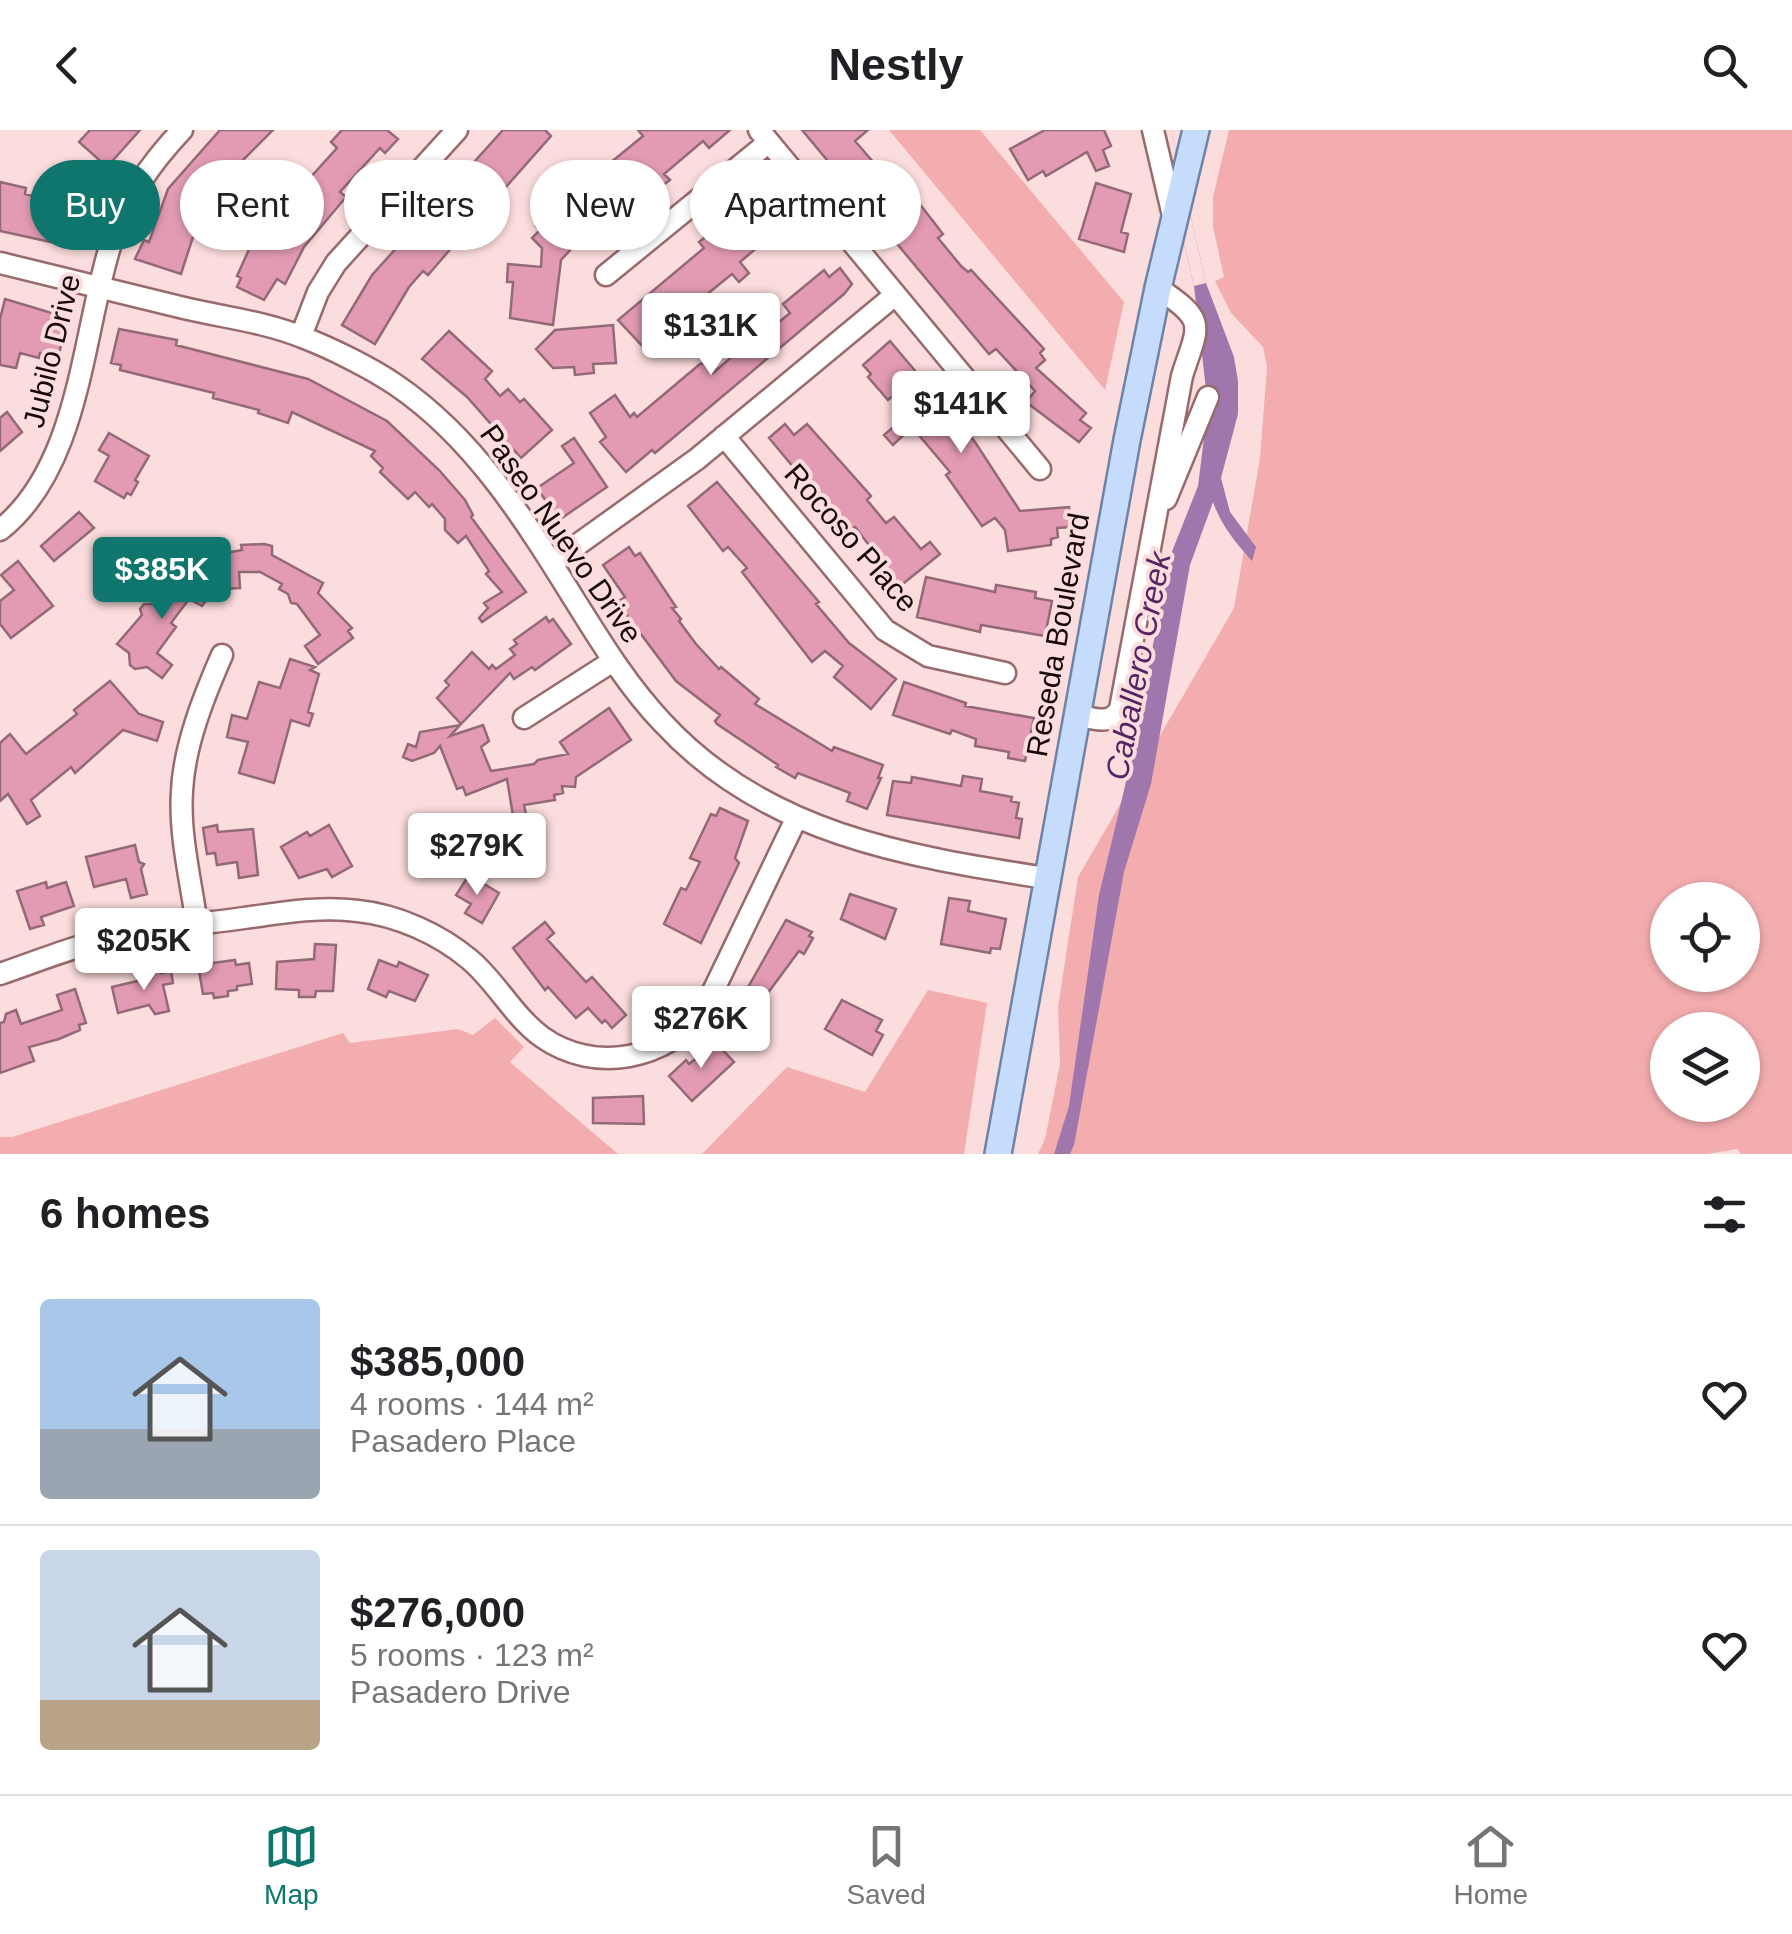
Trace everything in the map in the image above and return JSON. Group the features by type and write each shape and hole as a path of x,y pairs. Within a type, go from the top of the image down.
{"main road":[{"name":"Reseda Boulevard","path":"998,1154 1076,715 1158,288 1196,130"}],"street":[{"name":"Jubilo Drive","path":"0,530 12,521 44,474 68,428 98,287 128,201 150,165 182,130"},
{"path":"301,336 318,292 336,263 457,130"},
{"path":"1154,130 1175,217"},
{"path":"1182,130 1190,156"},
{"path":"606,274 764,136 1040,469"},
{"name":"Paseo Nuevo Drive","path":"0,263 301,336 394,383 446,425 483,465 552,563 613,662 663,724 738,788 796,819 846,838 1046,878"},
{"path":"1076,715 1107,720 1117,715 1120,708 1182,376 1196,338 1190,312 1158,288"},
{"path":"552,563 629,510 724,436 895,295"},
{"path":"1156,518 1173,487 1208,397"},
{"name":"Rocoso Place","path":"724,436 886,630 928,656 1005,673"},
{"path":"197,925 182,791 187,758 222,655"},
{"path":"524,718 613,662"},
{"path":"0,974 117,936 311,909 359,911 399,920 436,937 470,960 540,1036 566,1050 596,1058 634,1056 665,1045 689,1030 704,1010 796,819"}],"shaded area":[{"path":"889,130 980,130 1124,302 1105,390 921,169 921,160 914,160"},
{"path":"1157,130 1171,130 1206,283 1234,357 1238,414 1221,478 1230,512 1256,547 1252,561 1229,533 1213,502 1190,565 1151,784 1124,872 1074,1145 1070,1154 1054,1154 1069,1106 1099,895 1171,554 1198,486 1208,406 1194,286"},
{"path":"1229,130 1792,130 1792,1154 1741,1154 1737,1149 1707,1154 1038,1154 1045,1139 1060,1064 1058,1007 1078,877 1234,608 1260,458 1267,367 1263,347 1231,313 1215,281 1224,277 1213,227 1213,197"},
{"path":"928,990 987,1003 964,1154 702,1154 787,1067 865,1092"},
{"path":"495,1018 524,1047 510,1062 618,1154 0,1154 0,1137 12,1137 343,1033 350,1043 458,1029 473,1035"}],"pier":[{"path":"1157,130 1171,130 1206,283 1194,286"}],"building":[{"path":"90,130 140,130 113,160 99,160 79,142"},
{"path":"220,130 273,130 243,160 194,160"},
{"path":"342,130 387,130 398,139 385,153 380,148 369,160 344,160 344,188 340,192 344,199 324,223 324,162 337,148 331,142"},
{"path":"503,130 545,130 551,136 510,182 510,160 476,160"},
{"path":"638,130 730,130 709,148 703,141 670,169 670,160 614,160 643,136"},
{"path":"802,130 868,130 855,141 871,160 827,160"},
{"path":"1045,130 1104,130 1111,146 1103,150 1109,166 1096,171 1087,152 1046,176 1043,171 1028,180 1010,149"},
{"path":"180,175 180,250 189,250 181,274 135,259 139,250 160,250 160,211 168,189"},
{"path":"0,182 26,188 25,194 30,195 30,238 0,231"},
{"path":"1096,183 1131,194 1121,232 1128,234 1124,252 1079,239"},
{"path":"921,206 943,234 938,238 961,266 971,270 1044,349 1040,353 1045,360 1036,368 1086,413 1080,420 1091,428 1079,442 1026,402 1035,391 996,349 989,354 902,250 921,250"},
{"path":"249,250 302,250 285,284 277,279 264,300 237,287 241,278 237,276"},
{"path":"395,250 450,250 428,275 423,271 409,287 375,344 342,325 372,275"},
{"path":"542,250 571,250 561,260 553,325 510,318 513,282 507,282 508,264 541,267"},
{"path":"702,250 754,250 740,262 749,273 739,282 732,274 674,321 677,325 647,351 618,320"},
{"path":"840,268 852,284 844,294 655,453 652,450 626,472 600,442 606,437 590,413 615,395 630,417 634,413 637,417 700,364 705,363 713,373 734,355 726,346 761,320 769,330 790,313 783,304 824,270 829,277"},
{"path":"5,299 62,316 59,327 65,329 59,354 40,353 39,358 20,353 16,368 0,365 0,319"},
{"path":"613,325 616,363 593,364 594,373 575,375 574,367 553,368 536,349 555,330"},
{"path":"119,329 177,340 176,345 308,379 387,421 465,500 471,517 526,592 482,622 479,618 488,608 484,603 502,592 486,574 489,571 466,536 458,543 445,530 445,519 432,504 429,507 415,492 408,499 380,472 383,468 371,456 375,451 292,412 288,423 258,413 259,410 213,398 214,393 120,370 121,365 111,363"},
{"path":"449,331 492,371 485,379 500,396 508,389 520,402 524,399 552,430 521,458 467,397 422,359"},
{"path":"890,341 975,442 1020,511 1069,507 1071,527 1057,528 1058,537 1051,539 1051,545 1008,551 1005,530 995,518 982,526 946,475 950,472 912,427 893,445 884,435 917,407 901,389 888,400 863,365"},
{"path":"7,412 22,432 0,451 0,418"},
{"path":"785,424 794,435 807,424 871,496 867,500 886,523 894,517 921,549 930,542 940,554 894,591 884,579 889,571 855,527 846,535 769,438"},
{"path":"109,433 149,456 131,495 127,493 124,498 95,481 109,456 99,450"},
{"path":"574,438 607,487 559,520 537,488 574,463 562,446"},
{"path":"717,482 849,643 896,679 871,709 834,677 843,666 825,651 812,662 742,572 747,568 728,547 723,551 688,506"},
{"path":"79,512 94,528 54,561 41,546"},
{"path":"241,545 272,546 272,555 323,583 318,593 352,628 348,631 353,638 318,664 305,646 320,635 297,604 291,603 288,594 279,589 282,584 260,572 239,572 240,588 221,589 220,554 242,550"},
{"path":"629,547 635,556 640,553 696,644 719,669 759,699 755,704 832,751 834,747 883,765 867,809 847,801 850,793 798,773 795,778 776,767 717,724 720,715 676,681 617,602 625,597 603,565"},
{"path":"18,561 53,606 11,638 0,624 0,601 14,590 1,575"},
{"path":"183,567 214,590 202,606 189,599 171,623 176,627 157,653 172,665 162,678 147,667 135,669 130,665 129,653 117,644 142,615 140,609 144,604 156,604"},
{"path":"926,577 995,592 996,585 1036,592 1035,598 1052,601 1045,636 981,625 980,632 917,617"},
{"path":"546,617 549,622 553,619 571,644 535,670 532,667 514,679 510,673 461,724 437,698 449,685 445,681 472,652 489,669 492,665 496,669 515,655 510,649 517,644 514,640"},
{"path":"290,659 315,667 310,670 319,674 308,712 313,714 309,726 291,720 274,783 239,773 248,742 227,737 232,715 247,719 259,682 280,688"},
{"path":"110,681 139,714 163,722 157,741 123,730 75,773 71,767 31,800 40,816 27,824 8,794 0,801 0,743 10,734 26,754 77,714 74,710"},
{"path":"904,682 966,703 965,706 1034,718 1025,761 1008,758 1009,752 975,746 976,739 952,730 950,734 893,715"},
{"path":"609,708 631,740 576,777 575,787 562,786 563,793 554,795 555,800 524,805 526,814 513,816 507,779 466,795 463,787 457,789 440,746 434,753 412,761 403,757 408,744 416,747 420,732 460,725 450,736 483,725 489,741 481,747 491,771 534,764 568,754 560,742"},
{"path":"963,776 982,779 980,791 1012,797 1011,801 1019,803 1019,838 887,815 893,781 911,783 912,777 961,786"},
{"path":"720,808 748,821 735,858 739,863 701,943 664,924 681,888 686,890 700,862 690,858 711,814 716,816"},
{"path":"217,825 218,832 253,829 258,875 239,878 237,862 217,865 215,853 207,854 203,828"},
{"path":"329,825 352,866 332,877 327,869 299,878 281,847"},
{"path":"135,845 139,862 144,864 141,869 147,894 131,898 126,879 94,887 86,857"},
{"path":"469,875 499,893 482,923 465,913 471,904 456,895"},
{"path":"46,882 47,888 66,882 74,906 41,917 44,925 30,929 17,891"},
{"path":"850,894 896,909 885,939 841,919"},
{"path":"949,898 970,901 968,911 1006,919 1000,949 991,948 990,953 941,944"},
{"path":"786,920 812,932 809,936 813,938 753,1013 738,1005"},
{"path":"545,922 554,933 547,939 586,982 592,977 626,1015 612,1028 588,1008 576,1018 548,987 545,990 513,948"},
{"path":"315,944 336,945 333,991 299,997 299,990 276,989 277,962 314,959"},
{"path":"235,960 236,965 249,963 252,984 237,986 237,990 228,991 228,996 214,998 213,993 203,994 198,965"},
{"path":"379,960 397,967 399,962 428,975 415,1001 389,991 386,997 368,989"},
{"path":"160,969 161,973 171,971 173,983 163,985 169,1011 155,1014 149,1005 118,1013 112,987 146,979 145,973"},
{"path":"75,989 86,1023 79,1025 80,1030 29,1047 34,1061 0,1073 0,1023 6,1014 16,1010 21,1024 62,1010 57,995"},
{"path":"842,1000 882,1020 876,1031 883,1035 872,1055 825,1029"},
{"path":"716,1043 734,1062 692,1101 669,1076 686,1060 689,1064"},
{"path":"643,1096 644,1124 593,1123 593,1098"}],"water label":[{"name":"Caballero Creek","path":"1138,666"}]}
